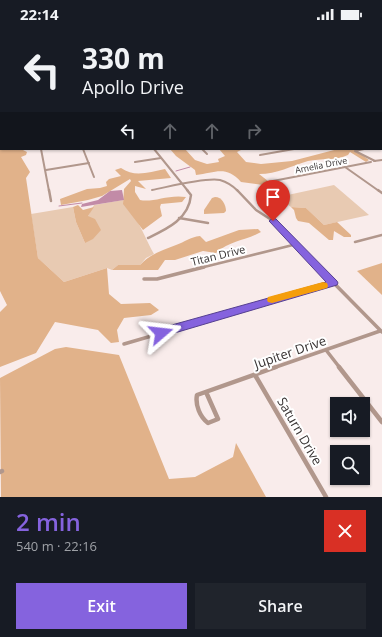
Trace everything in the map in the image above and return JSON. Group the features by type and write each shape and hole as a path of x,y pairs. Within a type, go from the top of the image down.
{"street":[{"path":"41,150 51,201"},
{"path":"83,150 94,177"},
{"path":"148,238 168,228 179,218 190,203 191,198 183,185 155,150"},
{"path":"203,150 207,154"},
{"path":"260,155 288,150"},
{"path":"360,150 355,151 373,161"},
{"path":"135,162 161,158"},
{"name":"Amelia Drive","path":"273,181 382,160"},
{"path":"46,170 89,164"},
{"path":"345,167 382,192"},
{"path":"152,190 208,180 219,180 232,185 256,210 273,221 297,244 381,332"},
{"path":"179,218 208,223"},
{"path":"355,242 382,235"},
{"name":"Titan Drive","path":"144,279 157,279 297,244"},
{"path":"124,344 334,283"},
{"name":"Jupiter Drive","path":"206,392 381,332"},
{"path":"326,350 382,422"},
{"name":"Saturn Drive","path":"255,375 326,497"},
{"path":"206,392 218,419 208,423 205,422 196,398 197,395 206,392"}],"shaded area":[{"path":"0,150 23,150 27,152 26,155 21,157 30,172 26,178 38,258 64,282 107,268 109,294 121,304 150,303 159,310 151,315 124,318 117,330 119,342 111,343 98,330 55,322 36,353 0,367 0,312 7,305 0,291"},
{"path":"171,150 186,150 195,160 207,164 219,162 218,159 225,156 220,150 241,150 237,152 246,162 261,164 292,161 334,150 355,150 369,160 366,162 350,152 348,155 339,158 308,161 278,171 259,174 268,181 263,185 241,182 230,173 220,171 196,175 195,170 176,156"},
{"path":"121,168 137,174 165,169 171,178 138,181 146,189 135,186 135,192 140,200 145,201 179,196 186,197 182,202 161,204 160,207 162,216 143,230 123,204 124,189 131,181 130,179 102,196 61,205 60,199 87,189 107,186 106,182 109,179 121,176 115,170"},
{"path":"268,181 283,196 334,185 369,215 324,225 306,208 291,207 264,188 263,185"},
{"path":"122,190 124,200 81,207 82,204 98,200 110,191"},
{"path":"212,198 220,198 226,211 224,213 204,214 204,210"},
{"path":"123,200 126,207 138,222 154,254 146,258 140,265 118,265 112,270 107,268 64,282 38,258 31,214 73,207 76,222 85,243 88,216 94,205"},
{"path":"78,205 83,210 94,207 88,216 95,219 101,230 93,239 85,243 76,222 73,207"},
{"path":"291,207 306,208 324,225 337,222 351,235 351,237 344,237 334,231 333,240 329,240 309,223 298,221 294,210"},
{"path":"258,229 261,232 233,243 216,253 203,251 175,260 165,260 158,270 112,270 118,265 140,265 157,253 193,237 200,236 206,242 239,230"},
{"path":"382,263 382,295 357,271"},
{"path":"66,347 119,355 169,479 195,477 233,457 236,443 266,497 1,497 0,378 55,349"}],"waterway":[{"path":"176,171 190,167"},
{"path":"59,206 82,203"}],"slow traffic":[{"path":"272,300 323,286"}],"route":[{"path":"161,333 334,283 273,221"}]}
